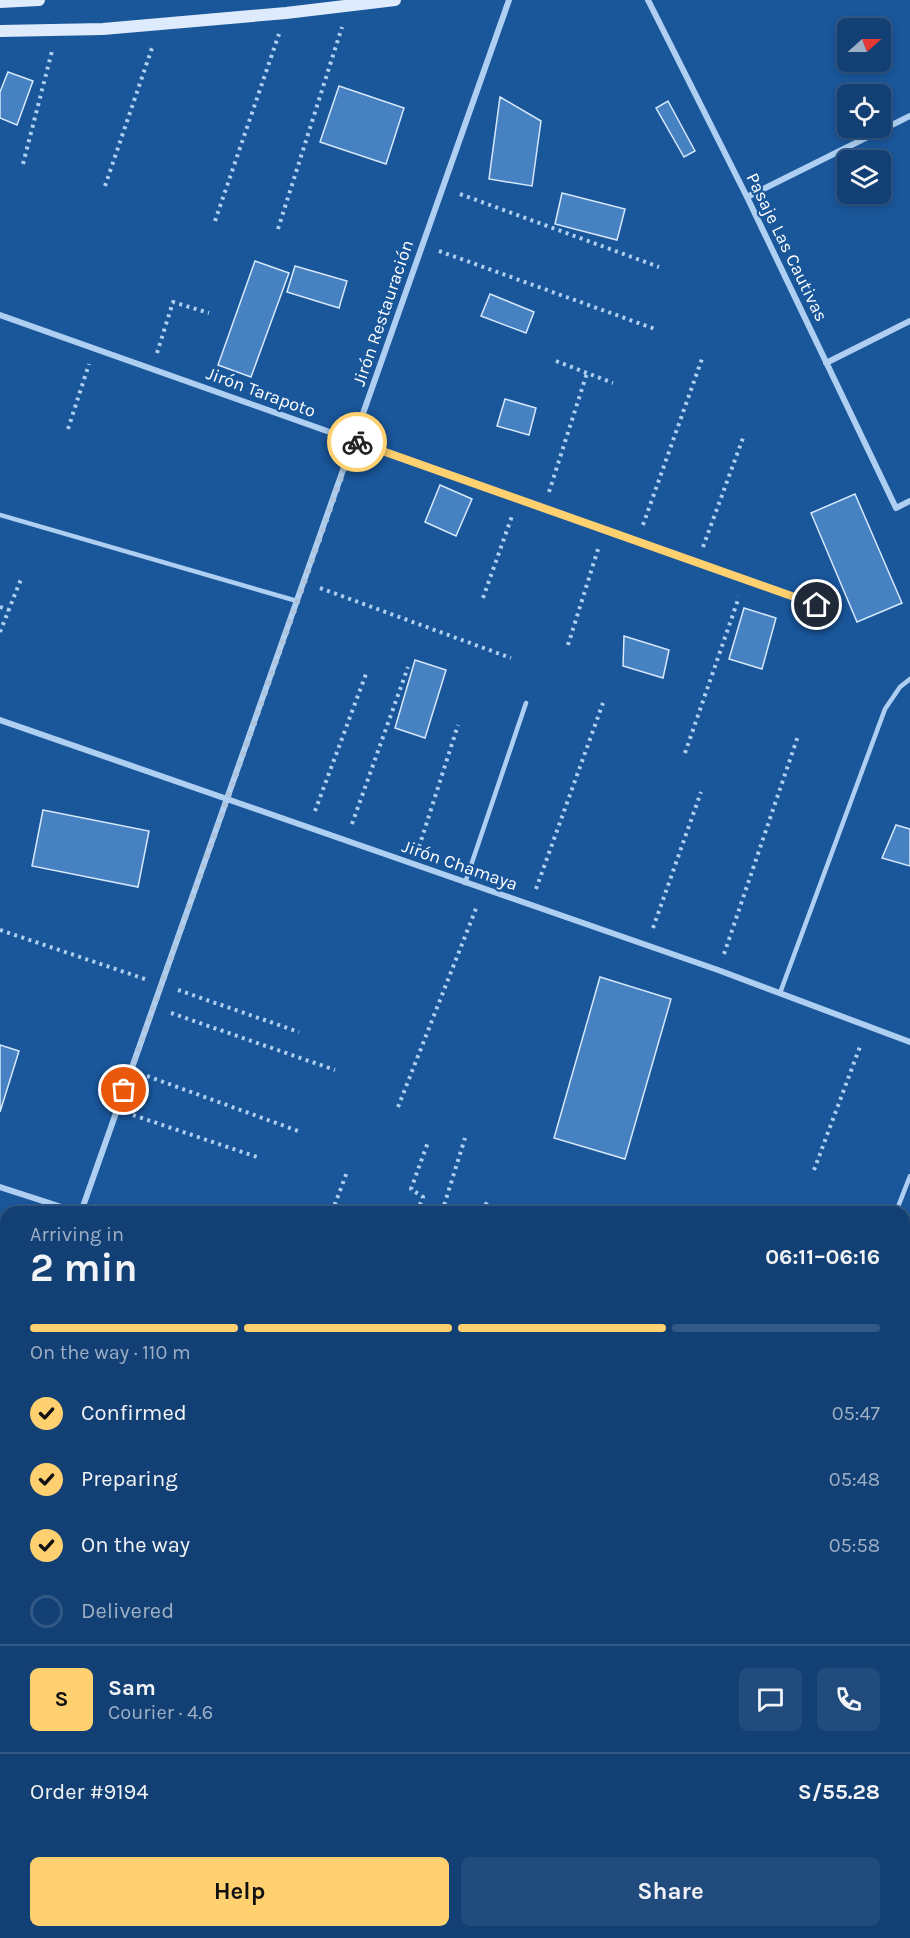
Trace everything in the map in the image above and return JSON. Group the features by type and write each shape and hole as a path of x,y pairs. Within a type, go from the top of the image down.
{"street":[{"path":"0,2 39,0"},
{"path":"0,31 58,31 160,24 286,13 395,0"},
{"name":"Jirón Restauración","path":"81,1206 162,984 509,0"},
{"name":"Pasaje Las Cautivas","path":"648,0 747,197 896,508 910,501"},
{"path":"747,197 910,116"},
{"name":"Jirón Tarapoto","path":"0,315 817,605"},
{"path":"826,363 910,321"},
{"name":"Jirón Chamaya","path":"0,720 718,970 910,1042"},
{"path":"0,1187 60,1206"}],"lane":[{"path":"0,514 297,601"},
{"path":"780,993 885,709 900,687 910,679"},
{"path":"465,883 526,703"},
{"path":"898,1206 910,1176"}],"path":[{"path":"279,229 349,6"},
{"path":"215,220 286,13"},
{"path":"105,186 160,24"},
{"path":"23,164 58,31"},
{"path":"443,187 659,267"},
{"path":"423,245 655,329"},
{"path":"152,369 173,302 209,313"},
{"path":"68,429 94,348"},
{"path":"637,541 703,356"},
{"path":"556,361 613,383"},
{"path":"543,508 587,373"},
{"path":"697,562 743,438"},
{"path":"483,598 518,499"},
{"path":"568,645 604,530"},
{"path":"0,632 21,579"},
{"path":"685,753 745,579"},
{"path":"304,581 511,658"},
{"path":"0,607 9,610"},
{"path":"346,841 408,667"},
{"path":"308,828 366,674"},
{"path":"530,905 603,703"},
{"path":"414,865 458,725"},
{"path":"718,970 798,735"},
{"path":"647,945 701,792"},
{"path":"398,1107 484,889"},
{"path":"0,930 299,1032"},
{"path":"153,1007 335,1070"},
{"path":"814,1170 867,1026"},
{"path":"131,1070 301,1132"},
{"path":"117,1109 257,1157"},
{"path":"444,1206 465,1138"},
{"path":"419,1206 423,1197 411,1189 428,1142"},
{"path":"334,1206 347,1172"},
{"path":"485,1206 488,1199"}],"building":[{"path":"8,72 33,81 17,125 0,118 0,92"},
{"path":"339,86 404,108 386,164 320,142"},
{"path":"500,97 541,121 532,186 489,179"},
{"path":"668,101 695,151 684,157 656,108"},
{"path":"562,193 625,209 617,240 555,224"},
{"path":"255,261 289,273 251,377 218,365"},
{"path":"295,266 347,281 339,308 287,292"},
{"path":"490,294 534,312 526,333 481,316"},
{"path":"505,399 536,408 529,435 497,426"},
{"path":"440,485 472,499 456,536 425,522"},
{"path":"855,494 902,603 857,622 811,513"},
{"path":"744,608 776,618 762,669 729,659"},
{"path":"624,636 669,650 663,678 623,666"},
{"path":"415,660 446,670 425,738 395,728"},
{"path":"43,810 149,831 138,887 32,866"},
{"path":"896,825 910,829 910,866 882,858"},
{"path":"600,977 671,999 625,1159 554,1138"},
{"path":"0,1045 19,1051 0,1112"}],"way so far":[{"path":"124,1090 354,441 357,442"}],"route":[{"path":"357,442 817,605"}]}
